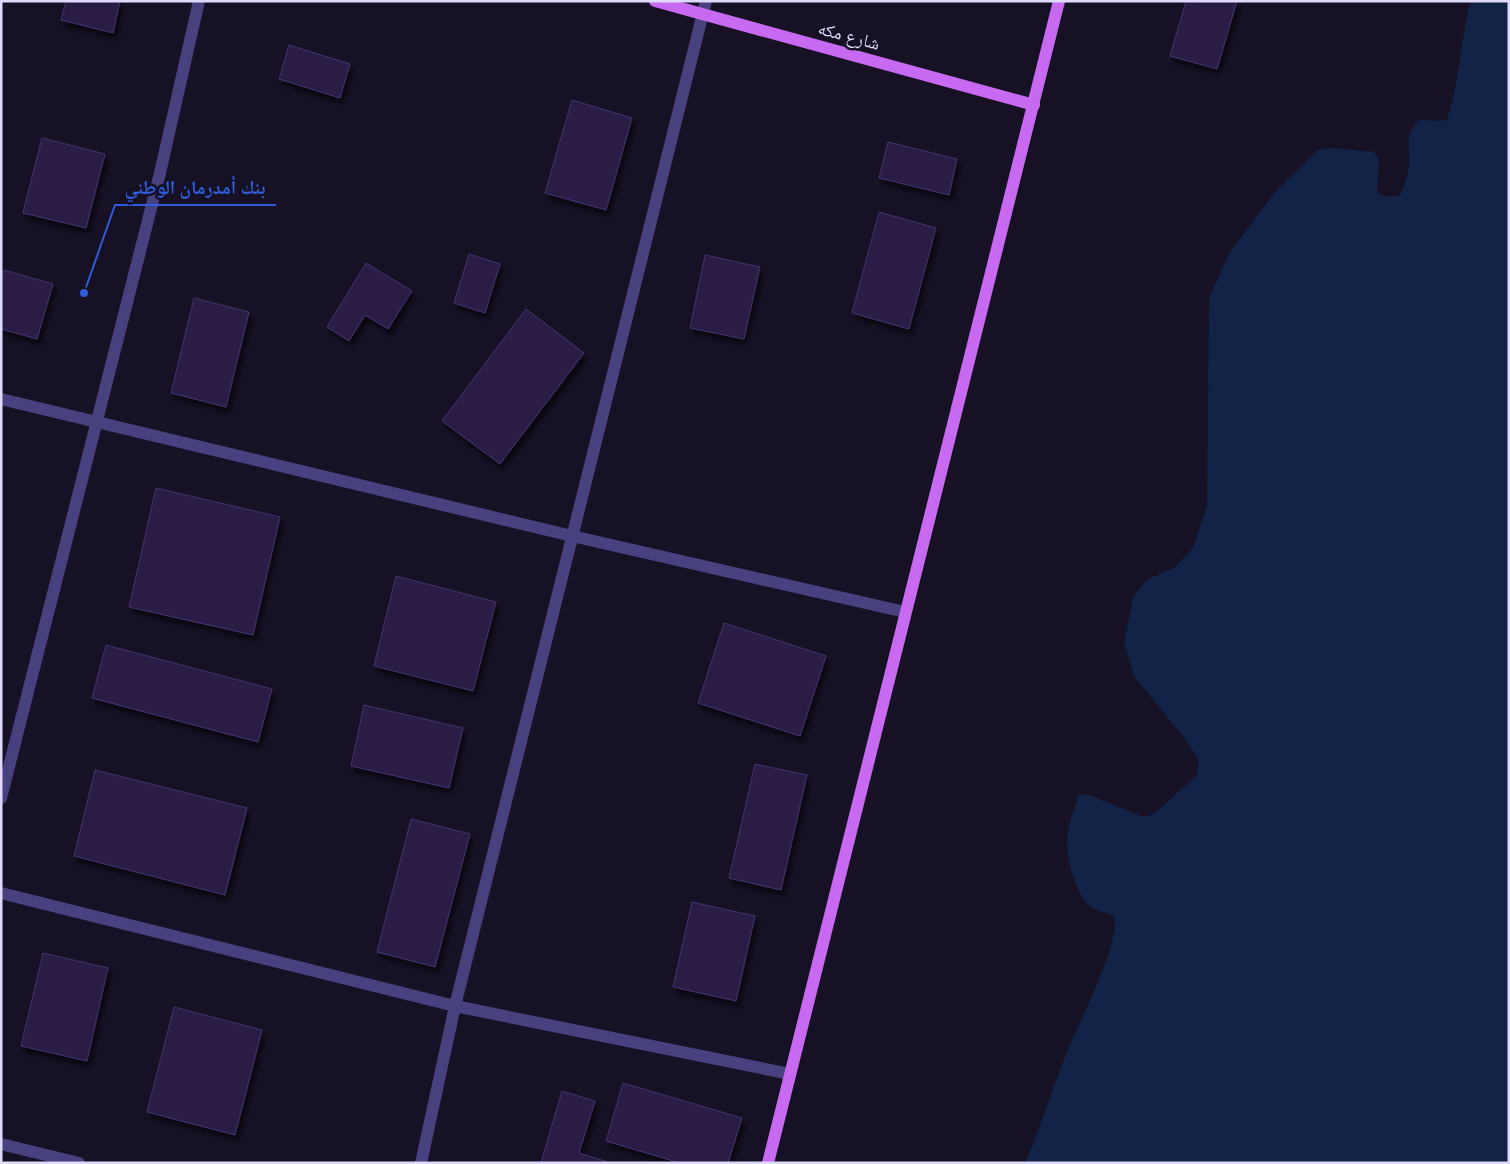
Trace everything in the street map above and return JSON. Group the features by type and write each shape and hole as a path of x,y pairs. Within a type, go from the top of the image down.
{"main road":[{"name":"شارع مكه","path":"655,1 704,7 1034,105"},
{"path":"768,1163 1060,1"}],"street":[{"path":"1,798 98,423 160,173 199,1"},
{"path":"421,1163 455,1006 704,7"},
{"path":"1,399 572,536 905,612"},
{"path":"1,893 455,1006 790,1074"},
{"path":"1,1144 79,1163"}],"water":[{"path":"1471,1 1509,1 1509,1163 1025,1163 1064,1060 1106,961 1115,928 1114,916 1092,908 1085,901 1071,869 1067,839 1078,796 1081,794 1092,796 1141,816 1149,816 1161,808 1197,775 1199,760 1186,740 1134,676 1124,642 1134,596 1147,580 1175,567 1193,548 1207,505 1209,297 1230,252 1275,192 1318,150 1334,148 1374,152 1379,160 1377,192 1388,196 1400,195 1409,168 1408,143 1414,125 1420,119 1431,121 1447,120 1455,91 1464,31"}],"building":[{"path":"66,1 120,1 113,33 61,20"},
{"path":"1186,1 1237,1 1217,69 1170,56"},
{"path":"289,45 350,64 340,98 279,79"},
{"path":"572,100 632,118 606,210 545,193"},
{"path":"42,138 105,154 86,228 23,213"},
{"path":"888,142 957,159 949,195 879,178"},
{"path":"879,212 936,228 909,329 852,313"},
{"path":"469,254 500,264 485,313 454,303"},
{"path":"705,255 760,267 744,339 690,328"},
{"path":"366,263 412,291 388,329 365,315 349,341 327,327"},
{"path":"4,270 53,284 37,339 1,329 1,281"},
{"path":"194,298 249,312 226,407 171,393"},
{"path":"526,309 584,353 500,464 442,421"},
{"path":"156,488 280,517 253,635 129,607"},
{"path":"396,576 496,602 473,691 374,666"},
{"path":"724,623 826,656 800,736 698,703"},
{"path":"106,645 272,689 258,742 92,698"},
{"path":"364,705 463,728 449,788 351,766"},
{"path":"755,764 807,775 781,890 729,878"},
{"path":"95,770 247,808 225,895 74,856"},
{"path":"411,819 470,834 435,967 377,952"},
{"path":"692,902 755,916 736,1001 673,987"},
{"path":"43,953 108,968 87,1061 21,1046"},
{"path":"174,1007 262,1030 235,1135 147,1112"},
{"path":"623,1083 742,1118 728,1163 680,1163 606,1141"},
{"path":"562,1091 595,1101 579,1153 611,1163 541,1163"}],"place":[{"name":"بنك أمدرمان الوطني","path":"84,293"}]}
